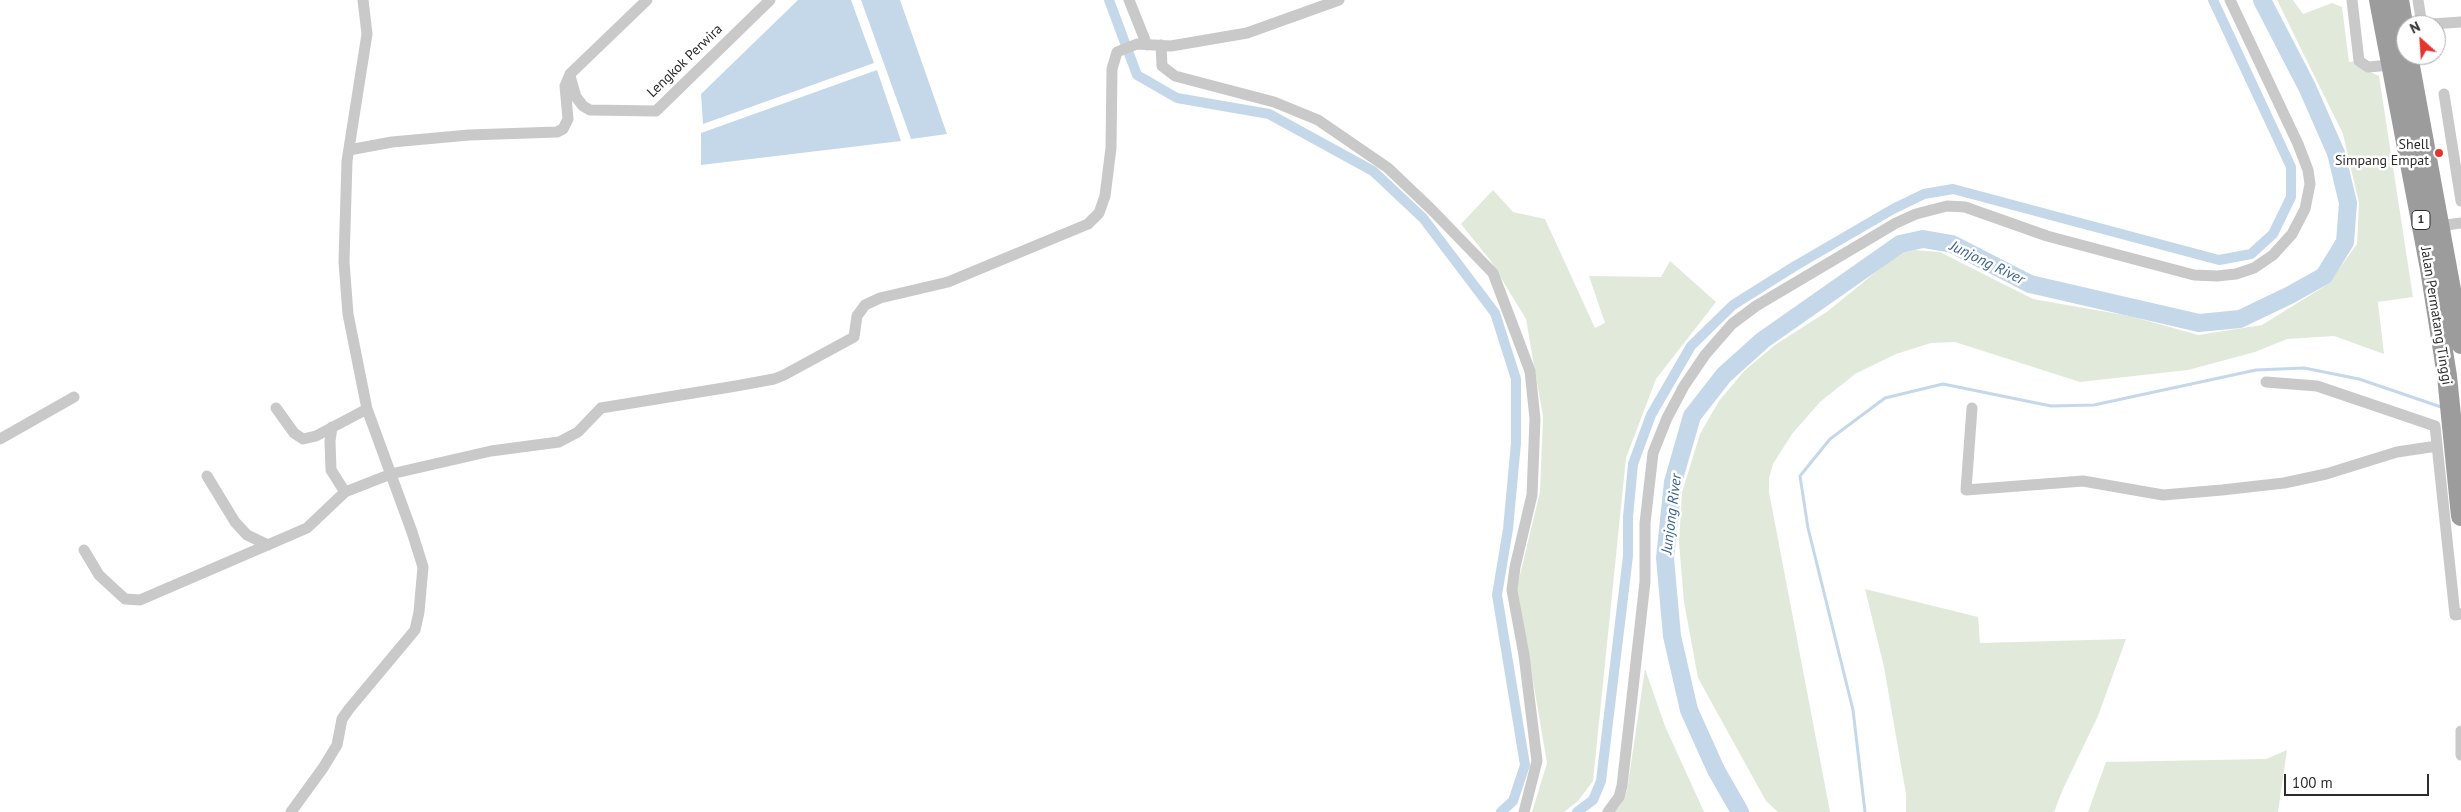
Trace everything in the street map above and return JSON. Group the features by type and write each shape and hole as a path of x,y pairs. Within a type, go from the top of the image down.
{"highway":[{"name":"Jalan Permatang Tinggi","path":"2379,0 2430,269 2447,376 2461,516"},
{"path":"2399,0 2405,15"},
{"name":"Jalan Permatang Tinggi","path":"2410,65 2461,344"}],"street":[{"path":"290,812 323,768 337,745 342,719 414,630 420,612 423,568 367,410 348,314 344,262 349,150 367,34 363,0"},
{"path":"349,150 372,144 469,135 557,132 567,125 565,86 570,74 646,0"},
{"name":"Lengkok Perwira","path":"570,74 576,97 583,106 590,110 656,110 770,0"},
{"path":"1129,0 1142,44"},
{"path":"84,550 99,575 125,598 140,600 307,528 345,492 391,474 491,451 559,442 578,432 601,408 774,379 854,337 857,316 865,305 880,298 948,282 1088,224 1099,213 1105,196 1111,148 1112,69 1117,52 1142,44 1161,45 1247,33 1339,0"},
{"path":"1608,812 1619,797 1622,786 1645,582 1645,523 1653,453 1667,418 1684,386 1705,355 1732,324 1756,306 1896,223 1916,214 1947,206 1965,207 2047,236 2194,275 2216,276 2236,274 2254,268 2266,260 2292,234 2305,208 2310,184 2308,170 2298,144 2230,0"},
{"path":"2352,0 2359,61 2368,67 2391,65"},
{"path":"2414,15 2418,0"},
{"path":"2446,24 2461,22"},
{"path":"1161,45 1162,66 1175,76 1274,102 1318,120 1388,168 1493,273 1530,371 1535,418 1532,495 1514,567 1512,590 1524,655 1538,761 1524,812"},
{"path":"2444,94 2461,201"},
{"path":"2439,226 2461,223"},
{"path":"2266,382 2318,386 2436,426 2455,615 2461,614"},
{"path":"0,439 74,398"},
{"path":"276,408 294,434 303,438 316,436 367,410"},
{"path":"1972,408 1966,490 2083,481 2162,495 2222,490 2284,483 2326,474 2397,452 2438,446"},
{"path":"332,427 330,441 332,470 345,492"},
{"path":"206,476 235,522 247,535 268,545"},
{"path":"2460,736 2461,755"}],"green space":[{"path":"2277,0 2293,0 2303,14 2332,3 2342,7 2349,62 2357,61 2357,66 2379,76 2413,297 2378,302 2384,354 2334,336 2287,339 2255,352 2188,370 2080,382 1955,342 1931,343 1896,354 1855,374 1820,402 1792,434 1773,464 1769,478 1769,492 1830,812 1778,812 1766,801 1698,678 1684,602 1679,543 1682,492 1700,434 1719,401 1744,371 1775,345 1828,311 1899,253 1915,250 1940,252 2033,299 2130,316 2198,335 2262,325 2328,284 2357,244 2359,203 2343,134"},
{"path":"1493,190 1513,212 1545,219 1595,328 1605,323 1589,276 1661,277 1670,261 1716,302 1656,379 1626,458 1593,781 1578,801 1564,812 1532,812 1547,763 1517,587 1540,492 1543,417 1526,319 1490,260 1461,224"},
{"path":"1865,589 1978,617 1980,643 2126,639 2098,716 2054,812 1906,812 1906,794 1884,667"},
{"path":"1645,669 1665,726 1704,812 1613,812 1619,807 1627,791"},
{"path":"2287,750 2278,812 2088,812 2106,762 2266,759"}],"water":[{"path":"798,0 851,0 874,63 703,124 701,94"},
{"path":"861,0 900,0 947,134 911,139"},
{"path":"877,70 901,141 701,165 701,133"}],"waterway":[{"path":"1109,0 1137,75 1177,98 1269,114 1373,171 1423,218 1495,313 1516,379 1516,443 1508,529 1497,595 1525,765 1513,801 1501,812"},
{"path":"1577,812 1593,800 1601,781 1628,556 1628,517 1633,464 1651,415 1691,346 1733,305 1795,266 1893,209 1924,194 1953,189 2219,260 2251,254 2273,234 2291,197 2291,167 2213,0"},
{"name":"Junjong River","path":"1740,812 1716,770 1689,710 1672,636 1665,558 1673,482 1692,416 1724,375 1763,340 1900,244 1923,239 1952,244 2030,284 2199,323 2240,319 2324,276 2345,242 2348,203 2336,153 2307,87 2262,0"},
{"path":"1865,812 1853,710 1808,528 1800,476 1830,439 1885,398 1943,384 2051,406 2094,405 2256,370 2304,368 2359,379 2444,408"}],"place":[{"name":"Shell Simpang Empat","path":"2439,153"}]}
